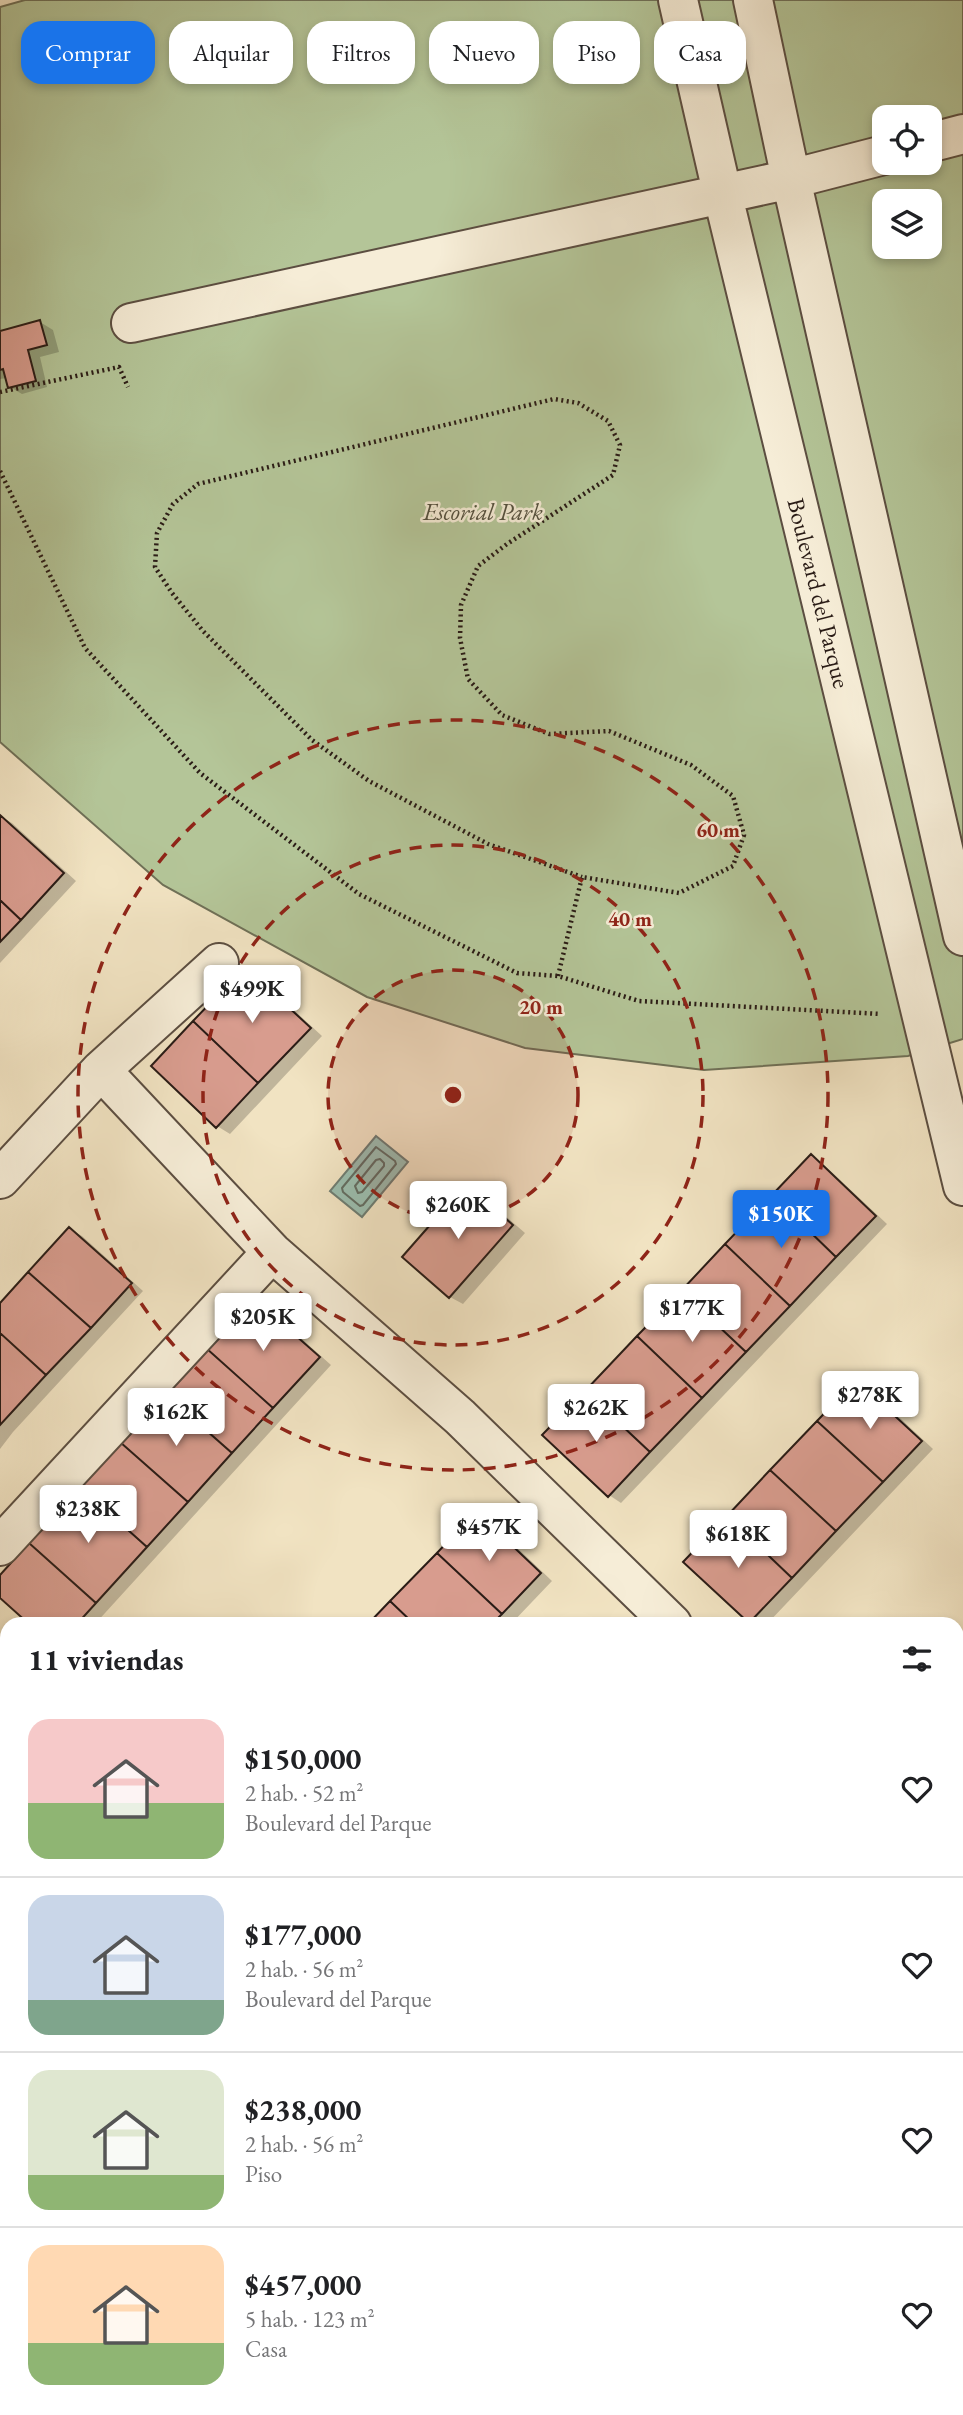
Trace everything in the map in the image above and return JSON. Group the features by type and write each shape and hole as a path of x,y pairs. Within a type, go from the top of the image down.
{"street":[{"name":"Boulevard del Parque","path":"678,0 963,1186"},
{"path":"752,0 963,936"},
{"path":"942,140 963,134"},
{"path":"131,323 872,158"},
{"path":"0,1179 100,1070 219,962"},
{"path":"100,1070 272,1252 460,1417 665,1617"},
{"path":"0,1546 272,1252"}],"path":[{"path":"0,391 119,367 128,387"},
{"path":"554,398 578,403 608,421 620,445 613,475 478,566 461,605 460,638 468,680 502,715 549,734 608,731 691,765 733,796 744,835 733,866 679,893 582,877 488,844 369,781 312,740 203,631 155,567 157,533 173,504 198,484 554,398"},
{"path":"0,471 85,648 200,773 359,894 517,973 558,976 639,1001 872,1014 920,1010"},
{"path":"558,976 582,877"}],"green space":[{"name":"Escorial Park","path":"25,0 963,0 963,1039 908,1056 704,1070 525,1048 367,997 163,885 0,742 0,7"}],"water":[{"path":"376,1136 408,1162 362,1217 330,1191"}],"building":[{"path":"40,320 47,345 28,350 36,381 8,388 3,369 0,370 0,331"},
{"path":"0,815 64,873 21,920 0,900"},
{"path":"0,900 21,920 0,942"},
{"path":"245,967 311,1028 258,1083 193,1021"},
{"path":"193,1021 258,1083 216,1128 151,1066"},
{"path":"811,1154 876,1216 836,1257 772,1195"},
{"path":"466,1184 513,1225 449,1298 402,1257"},
{"path":"772,1195 836,1257 790,1306 725,1244"},
{"path":"69,1227 132,1283 91,1328 28,1272"},
{"path":"725,1244 790,1306 746,1352 681,1291"},
{"path":"28,1272 91,1328 46,1375 0,1333 0,1303"},
{"path":"681,1291 746,1352 702,1398 637,1336"},
{"path":"252,1297 320,1357 273,1408 206,1348"},
{"path":"0,1333 46,1375 0,1425"},
{"path":"637,1336 702,1398 650,1452 585,1391"},
{"path":"206,1348 273,1408 232,1453 165,1394"},
{"path":"856,1380 922,1441 883,1482 817,1421"},
{"path":"585,1391 650,1452 608,1497 542,1435"},
{"path":"165,1394 232,1453 188,1502 120,1442"},
{"path":"817,1421 883,1482 836,1531 770,1470"},
{"path":"120,1442 188,1502 147,1547 80,1487"},
{"path":"770,1470 836,1531 792,1578 727,1516"},
{"path":"80,1487 147,1547 96,1603 29,1543"},
{"path":"476,1511 541,1573 502,1614 437,1553"},
{"path":"727,1516 792,1578 755,1617 743,1617 683,1562"},
{"path":"29,1543 96,1603 83,1617 21,1617 0,1598 0,1575"},
{"path":"437,1553 502,1614 499,1617 407,1617 390,1601"},
{"path":"390,1601 407,1617 375,1617"}]}
